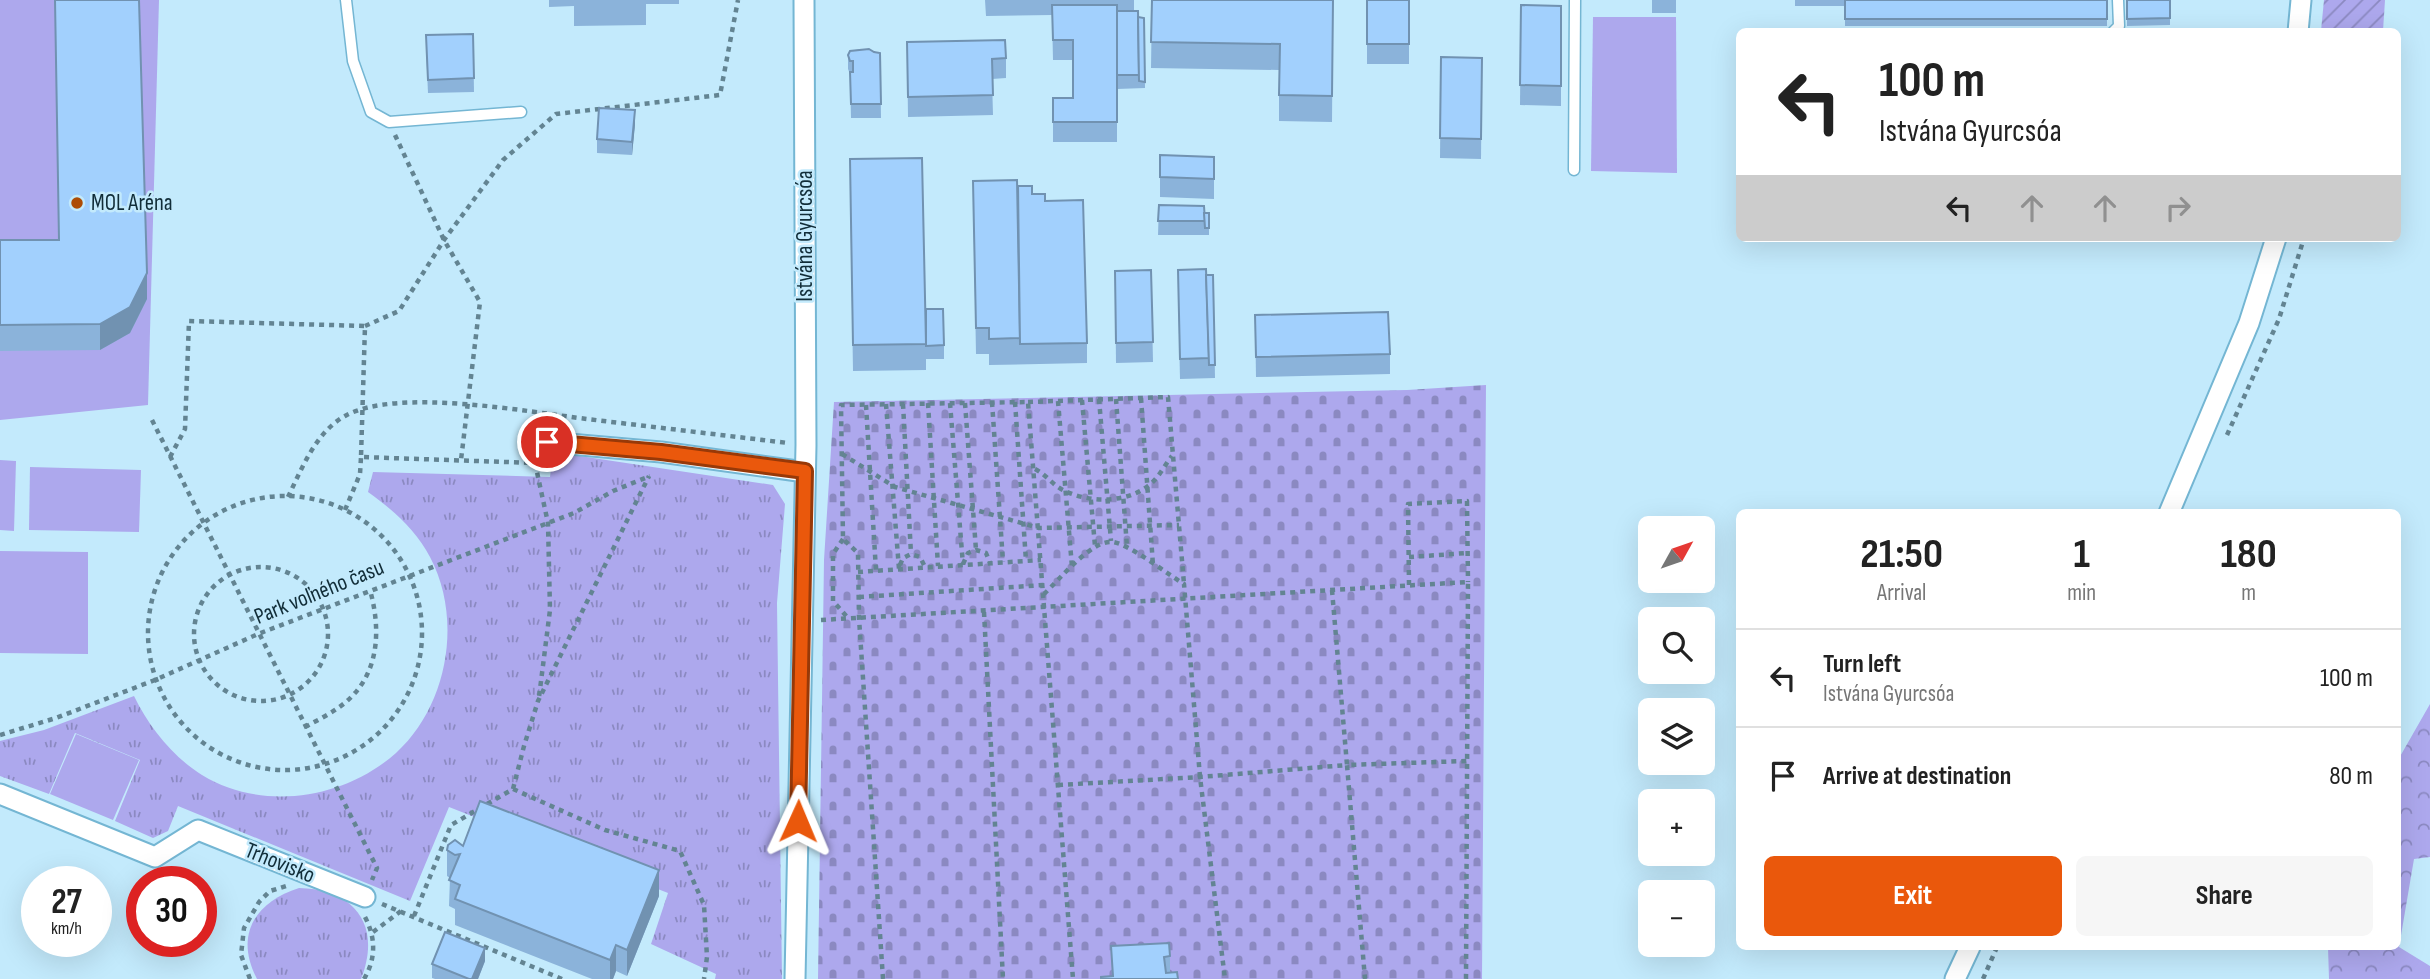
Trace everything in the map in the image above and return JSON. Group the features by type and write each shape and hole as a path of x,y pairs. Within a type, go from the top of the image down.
{"street":[{"name":"Istvána Gyurcsóa","path":"795,979 805,471 804,0"},
{"path":"2298,28 2301,0"},
{"path":"2171,509 2249,323 2275,242"},
{"path":"547,442 661,452 805,471"},
{"name":"Trhovisko","path":"0,794 155,857 198,830 365,897"},
{"path":"1955,979 1969,950"}],"lane":[{"path":"346,0 353,61 371,112 389,122 521,111"},
{"path":"1574,170 1576,0"},
{"path":"2117,28 2118,0"}],"path":[{"path":"170,457 185,429 189,321 365,326 399,312 444,240 503,160 556,114 720,95 738,0"},
{"path":"389,122 444,240 480,302 461,460"},
{"path":"345,510 360,474 362,457 365,326"},
{"path":"849,619 834,601 832,554 843,539 841,405 1168,397 1200,777 1226,979"},
{"path":"1141,398 1153,565"},
{"path":"1099,399 1111,542"},
{"path":"1116,399 1127,547"},
{"path":"1082,400 1095,546"},
{"path":"1028,401 1073,979"},
{"path":"1058,401 1072,567"},
{"path":"288,497 307,458 325,433 344,416 363,408 400,402 467,405 796,444"},
{"path":"992,402 1003,562"},
{"path":"1015,402 1026,561"},
{"path":"928,403 938,566"},
{"path":"950,403 963,565"},
{"path":"964,403 976,550"},
{"path":"886,404 899,569"},
{"path":"903,404 911,554"},
{"path":"866,405 876,570"},
{"path":"152,420 377,868 361,908 373,932 372,966 364,979"},
{"path":"414,916 452,825 513,789 538,701 550,610 548,523 535,463 547,442"},
{"path":"842,454 893,485 908,491 1039,528 1179,525"},
{"path":"1034,469 1066,492 1091,499 1107,499 1123,497 1148,486 1172,455"},
{"path":"362,457 535,463"},
{"name":"Park voľného času","path":"0,735 55,718 155,680 370,590 548,523 650,476 538,701"},
{"path":"288,497 305,497 350,511 387,541 413,581 423,624 419,667 402,708 373,740 335,762 292,771 248,766 209,748 176,718 155,680 147,633 155,586 178,545 214,514 258,498 288,497"},
{"path":"1409,585 1408,504 1467,501 1466,979"},
{"path":"843,539 858,554 859,618 883,979"},
{"path":"1044,594 1095,546 1111,542 1127,547 1184,584"},
{"path":"963,565 968,553 976,550 986,553 990,563"},
{"path":"899,569 903,558 911,554 920,557 925,567"},
{"path":"1409,557 1468,554"},
{"path":"858,572 1041,560"},
{"path":"257,567 278,569 297,578 313,592 323,609 329,634 325,657 314,677 296,692 275,701 251,701 230,694 211,680 199,660 194,640 195,619 203,599 229,576 257,567"},
{"path":"814,621 1468,582"},
{"path":"859,597 1044,585"},
{"path":"305,727 340,706 358,688 371,665 378,641 377,614 370,590"},
{"path":"1332,590 1365,979"},
{"path":"984,611 1003,979"},
{"path":"1058,785 1347,765 1467,761"},
{"path":"513,789 605,830 680,851 704,905 707,957 704,979"},
{"path":"250,979 242,955 244,928 259,902 270,891 318,877"},
{"path":"365,897 562,979"},
{"path":"373,932 401,911"},
{"path":"1983,979 1996,950"}],"green space":[{"name":"MOL Aréna","path":"0,0 159,0 148,405 0,420"},
{"path":"2324,0 2385,0 2383,28 2321,28"},
{"path":"1593,17 1676,17 1677,173 1591,171"},
{"path":"1486,385 1482,979 818,979 824,560 834,402 1407,390"},
{"path":"553,452 773,485 785,504 777,603 782,979 715,979 716,974 651,944 668,893 449,807 410,901 178,806 168,831 153,838 115,821 140,760 75,733 49,794 0,776 0,741 44,730 134,696 154,730 172,750 191,768 226,787 251,794 302,795 328,790 375,769 396,753 414,734 428,711 445,661 447,634 446,607 440,581 430,557 403,521 368,492 373,472 550,477"},
{"path":"0,460 16,461 14,531 0,530"},
{"path":"30,467 141,470 139,532 29,530"},
{"path":"0,551 88,552 88,654 0,653"},
{"path":"2430,704 2430,857 2414,859 2401,935 2401,755"},
{"path":"76,734 139,760 113,820 50,794"},
{"path":"299,888 335,895 349,903 359,914 368,943 367,960 361,979 257,979 250,963 248,948 253,922 260,911 271,902"},
{"path":"2401,948 2430,966 2430,979 2329,979 2328,950"}],"building":[{"path":"55,0 139,0 147,273 130,307 100,324 0,325 0,240 59,240"},
{"path":"1152,0 1333,0 1332,96 1279,95 1280,44 1151,42"},
{"path":"1367,0 1409,0 1409,44 1367,44"},
{"path":"1845,0 2107,0 2107,19 1845,19"},
{"path":"2127,0 2170,0 2170,18 2127,19"},
{"path":"1052,5 1117,5 1117,122 1053,122 1053,98 1073,98 1073,40 1053,40"},
{"path":"1521,5 1561,6 1561,86 1520,85"},
{"path":"1117,11 1138,11 1139,75 1117,75"},
{"path":"1138,17 1144,18 1145,82 1139,81"},
{"path":"473,34 474,78 428,80 426,35"},
{"path":"1005,40 1006,58 992,59 993,95 908,97 907,42"},
{"path":"869,49 880,53 881,104 851,104 850,72 853,72 853,61 850,61 848,55 850,51"},
{"path":"1441,57 1482,58 1481,139 1440,138"},
{"path":"599,108 635,110 632,142 597,139"},
{"path":"1160,155 1214,157 1214,179 1160,177"},
{"path":"922,158 926,344 853,345 850,159"},
{"path":"1017,180 1020,338 989,339 989,328 976,328 973,181"},
{"path":"1018,186 1032,186 1032,194 1045,194 1045,201 1083,200 1087,343 1020,344"},
{"path":"1159,205 1204,206 1205,221 1158,221"},
{"path":"1204,213 1209,213 1209,228 1205,228"},
{"path":"1206,269 1209,358 1180,359 1178,270"},
{"path":"1151,270 1153,342 1116,343 1115,271"},
{"path":"1206,275 1213,275 1215,365 1209,365"},
{"path":"926,309 943,309 944,345 926,346"},
{"path":"1388,312 1390,354 1256,357 1255,315"},
{"path":"480,801 659,870 627,950 616,945 610,960 455,899 460,885 449,880 460,854 455,855 447,850 448,845 455,840 463,846"},
{"path":"445,932 485,948 472,979 432,964"},
{"path":"1169,943 1170,956 1164,957 1166,973 1177,972 1178,979 1101,979 1113,976 1111,946"}],"place":[{"name":"MOL Aréna","path":"77,203"}],"route":[{"path":"547,442 661,452 805,471 798,821"}]}
